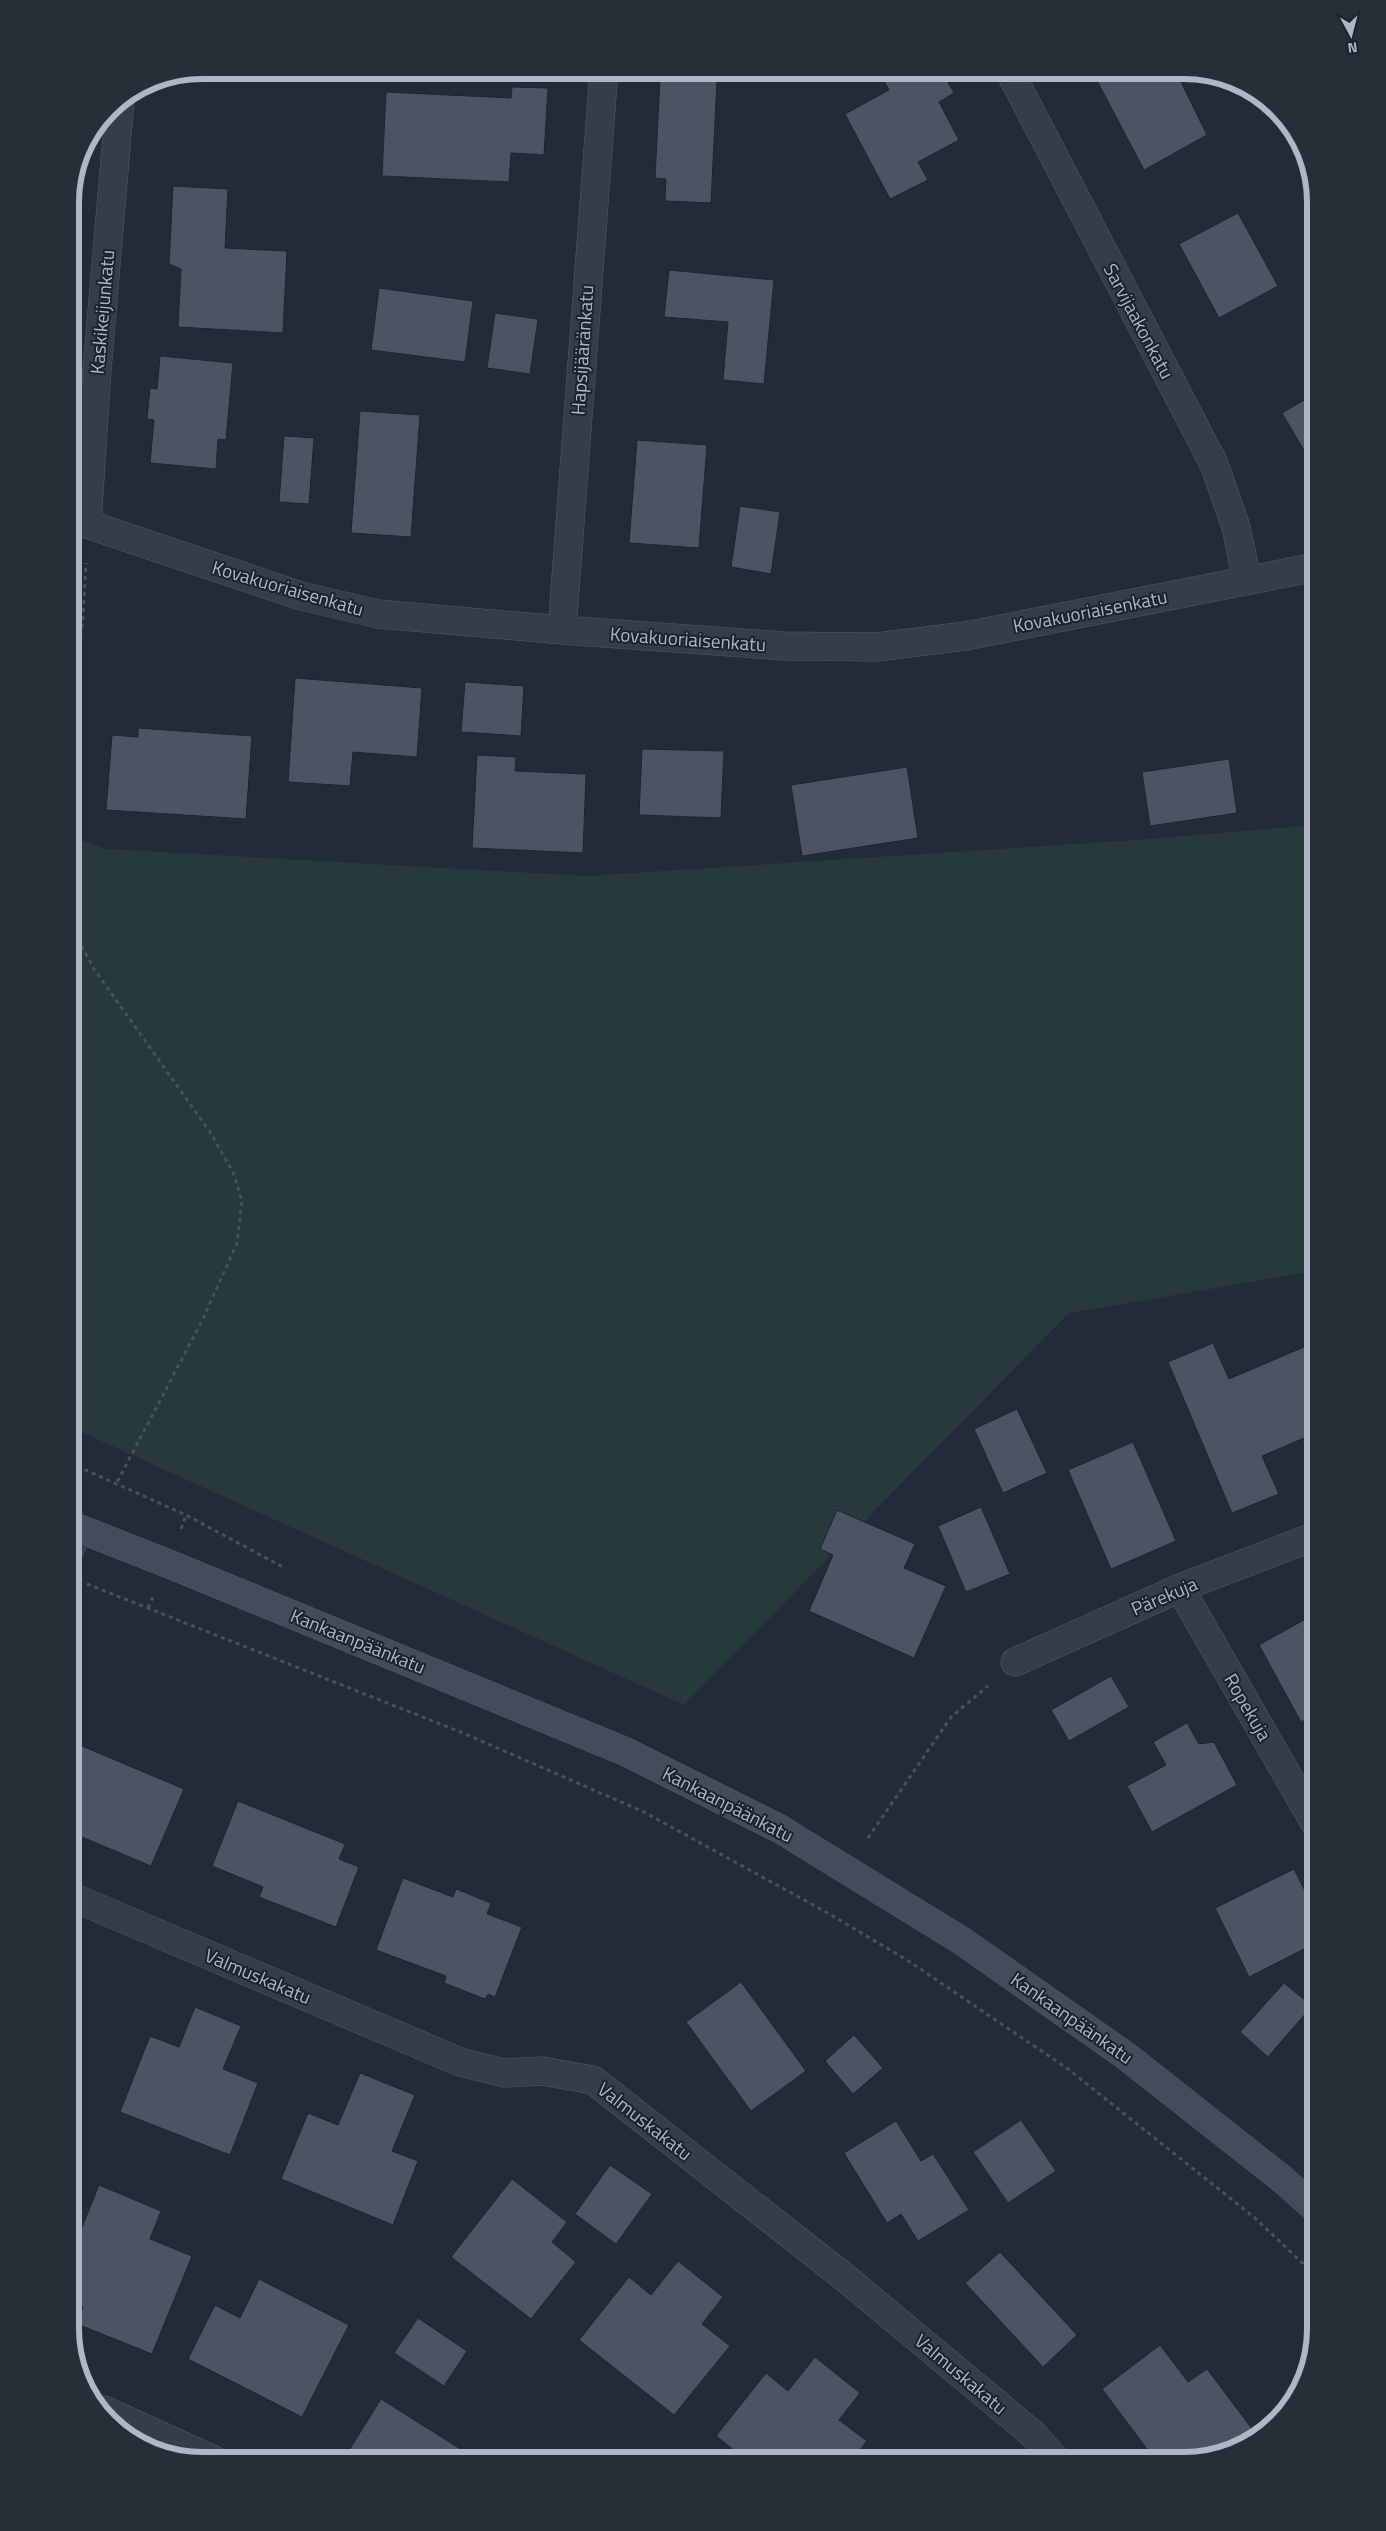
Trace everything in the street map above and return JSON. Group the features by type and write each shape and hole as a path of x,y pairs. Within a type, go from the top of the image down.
{"street":[{"name":"Hapsijääränkatu","path":"562,630 603,79"},
{"name":"Sarvijaakonkatu","path":"1014,79 1214,464 1236,527 1247,580"},
{"name":"Kaskikeijunkatu","path":"79,519 97,370 119,111"},
{"name":"Kovakuoriaisenkatu","path":"79,519 301,596 378,614 784,646 877,648 966,636 1307,570"},
{"name":"Kankaanpäänkatu","path":"79,1537 169,1564 624,1751 780,1829 962,1941 1126,2056 1282,2179 1307,2201"},
{"name":"Pärekuja","path":"1015,1662 1180,1588 1307,1539"},
{"name":"Ropekuja","path":"1180,1588 1307,1809"},
{"name":"Valmuskakatu","path":"79,1900 460,2062 504,2073 542,2072 593,2080 843,2276 1034,2435 1049,2452"},
{"path":"113,2414 196,2452"}],"path":[{"path":"79,519 84,620 79,648"},
{"path":"79,942 94,969 210,1132 233,1172 242,1201 237,1243 233,1252 202,1321 116,1484"},
{"path":"79,1580 463,1733 644,1812 826,1912 907,1960 1068,2069 1255,2218 1307,2267"},
{"path":"868,1838 951,1717 1015,1662"}],"shaded area":[{"path":"1307,826 1307,1273 1069,1313 684,1705 79,1431 79,840 108,849 587,876 1136,840"}],"building":[{"path":"660,79 717,81 711,203 665,201 666,179 655,178"},
{"path":"883,79 946,79 954,93 939,102 959,140 918,162 928,180 890,199 845,114 889,90"},
{"path":"1096,79 1179,79 1207,135 1144,170"},
{"path":"512,87 548,88 544,155 511,153 509,182 382,176 386,92 511,98"},
{"path":"173,186 228,189 225,248 287,251 283,333 178,327 181,269 169,264"},
{"path":"1238,213 1278,286 1219,318 1179,244"},
{"path":"669,270 774,280 764,384 723,380 728,322 664,317"},
{"path":"379,288 473,301 465,362 371,350"},
{"path":"495,313 538,319 530,374 487,368"},
{"path":"160,356 233,363 226,440 218,439 216,469 150,463 154,420 147,419 150,388 157,389"},
{"path":"1307,398 1307,456 1282,413"},
{"path":"360,411 420,415 411,537 351,533"},
{"path":"284,436 314,438 309,504 279,502"},
{"path":"637,440 707,445 699,548 629,543"},
{"path":"740,506 780,512 771,574 731,567"},
{"path":"295,678 422,688 417,757 353,752 350,786 288,782"},
{"path":"465,682 524,686 521,736 461,732"},
{"path":"138,728 252,736 246,819 106,810 112,735 138,737"},
{"path":"642,749 724,751 721,818 639,815"},
{"path":"477,755 516,757 515,771 586,774 583,853 472,848"},
{"path":"1229,759 1237,813 1150,826 1142,772"},
{"path":"907,767 918,838 802,856 791,785"},
{"path":"1213,1343 1229,1379 1307,1346 1307,1437 1262,1456 1279,1494 1232,1513 1168,1362"},
{"path":"1017,1409 1047,1473 1003,1493 974,1429"},
{"path":"1133,1442 1176,1541 1111,1569 1068,1470"},
{"path":"981,1507 1010,1574 966,1592 938,1526"},
{"path":"837,1510 915,1544 904,1568 946,1586 914,1658 809,1611 833,1555 820,1549"},
{"path":"1307,1618 1307,1719 1301,1722 1259,1645"},
{"path":"1111,1676 1129,1707 1069,1741 1051,1710"},
{"path":"1187,1723 1199,1744 1214,1742 1237,1785 1152,1832 1127,1786 1166,1765 1153,1742"},
{"path":"79,1745 184,1789 151,1866 79,1836"},
{"path":"238,1801 345,1844 339,1859 359,1867 336,1927 259,1897 263,1887 212,1866"},
{"path":"1294,1869 1307,1895 1307,1948 1249,1977 1215,1908"},
{"path":"403,1878 453,1897 456,1889 491,1903 487,1914 522,1927 495,1997 488,1994 485,1999 444,1983 446,1976 376,1950"},
{"path":"741,1982 806,2071 751,2111 686,2022"},
{"path":"1284,1983 1307,2002 1307,2012 1268,2057 1240,2032"},
{"path":"195,2007 241,2026 223,2069 258,2083 230,2155 120,2112 150,2036 179,2047"},
{"path":"854,2035 883,2068 853,2094 825,2061"},
{"path":"360,2073 415,2095 392,2151 418,2161 393,2225 281,2179 308,2113 338,2125"},
{"path":"1021,2120 1056,2171 1008,2203 973,2152"},
{"path":"896,2121 921,2161 933,2154 969,2210 918,2241 901,2214 887,2223 844,2153"},
{"path":"610,2165 652,2194 616,2244 575,2214"},
{"path":"512,2179 567,2222 552,2242 576,2262 531,2319 451,2257"},
{"path":"99,2185 161,2211 150,2239 192,2256 152,2354 79,2325 83,2307 79,2305 79,2235"},
{"path":"1000,2252 1077,2335 1043,2367 965,2283"},
{"path":"678,2261 723,2297 702,2324 730,2346 674,2415 579,2340 629,2277 651,2295"},
{"path":"259,2279 349,2325 302,2417 188,2359 215,2305 240,2318"},
{"path":"418,2318 467,2351 444,2386 394,2353"},
{"path":"1160,2345 1188,2382 1207,2369 1254,2431 1231,2443 1208,2450 1149,2452 1102,2389"},
{"path":"815,2357 860,2393 839,2420 867,2441 858,2452 736,2452 716,2436 766,2373 788,2391"},
{"path":"381,2399 465,2452 348,2452"}]}
